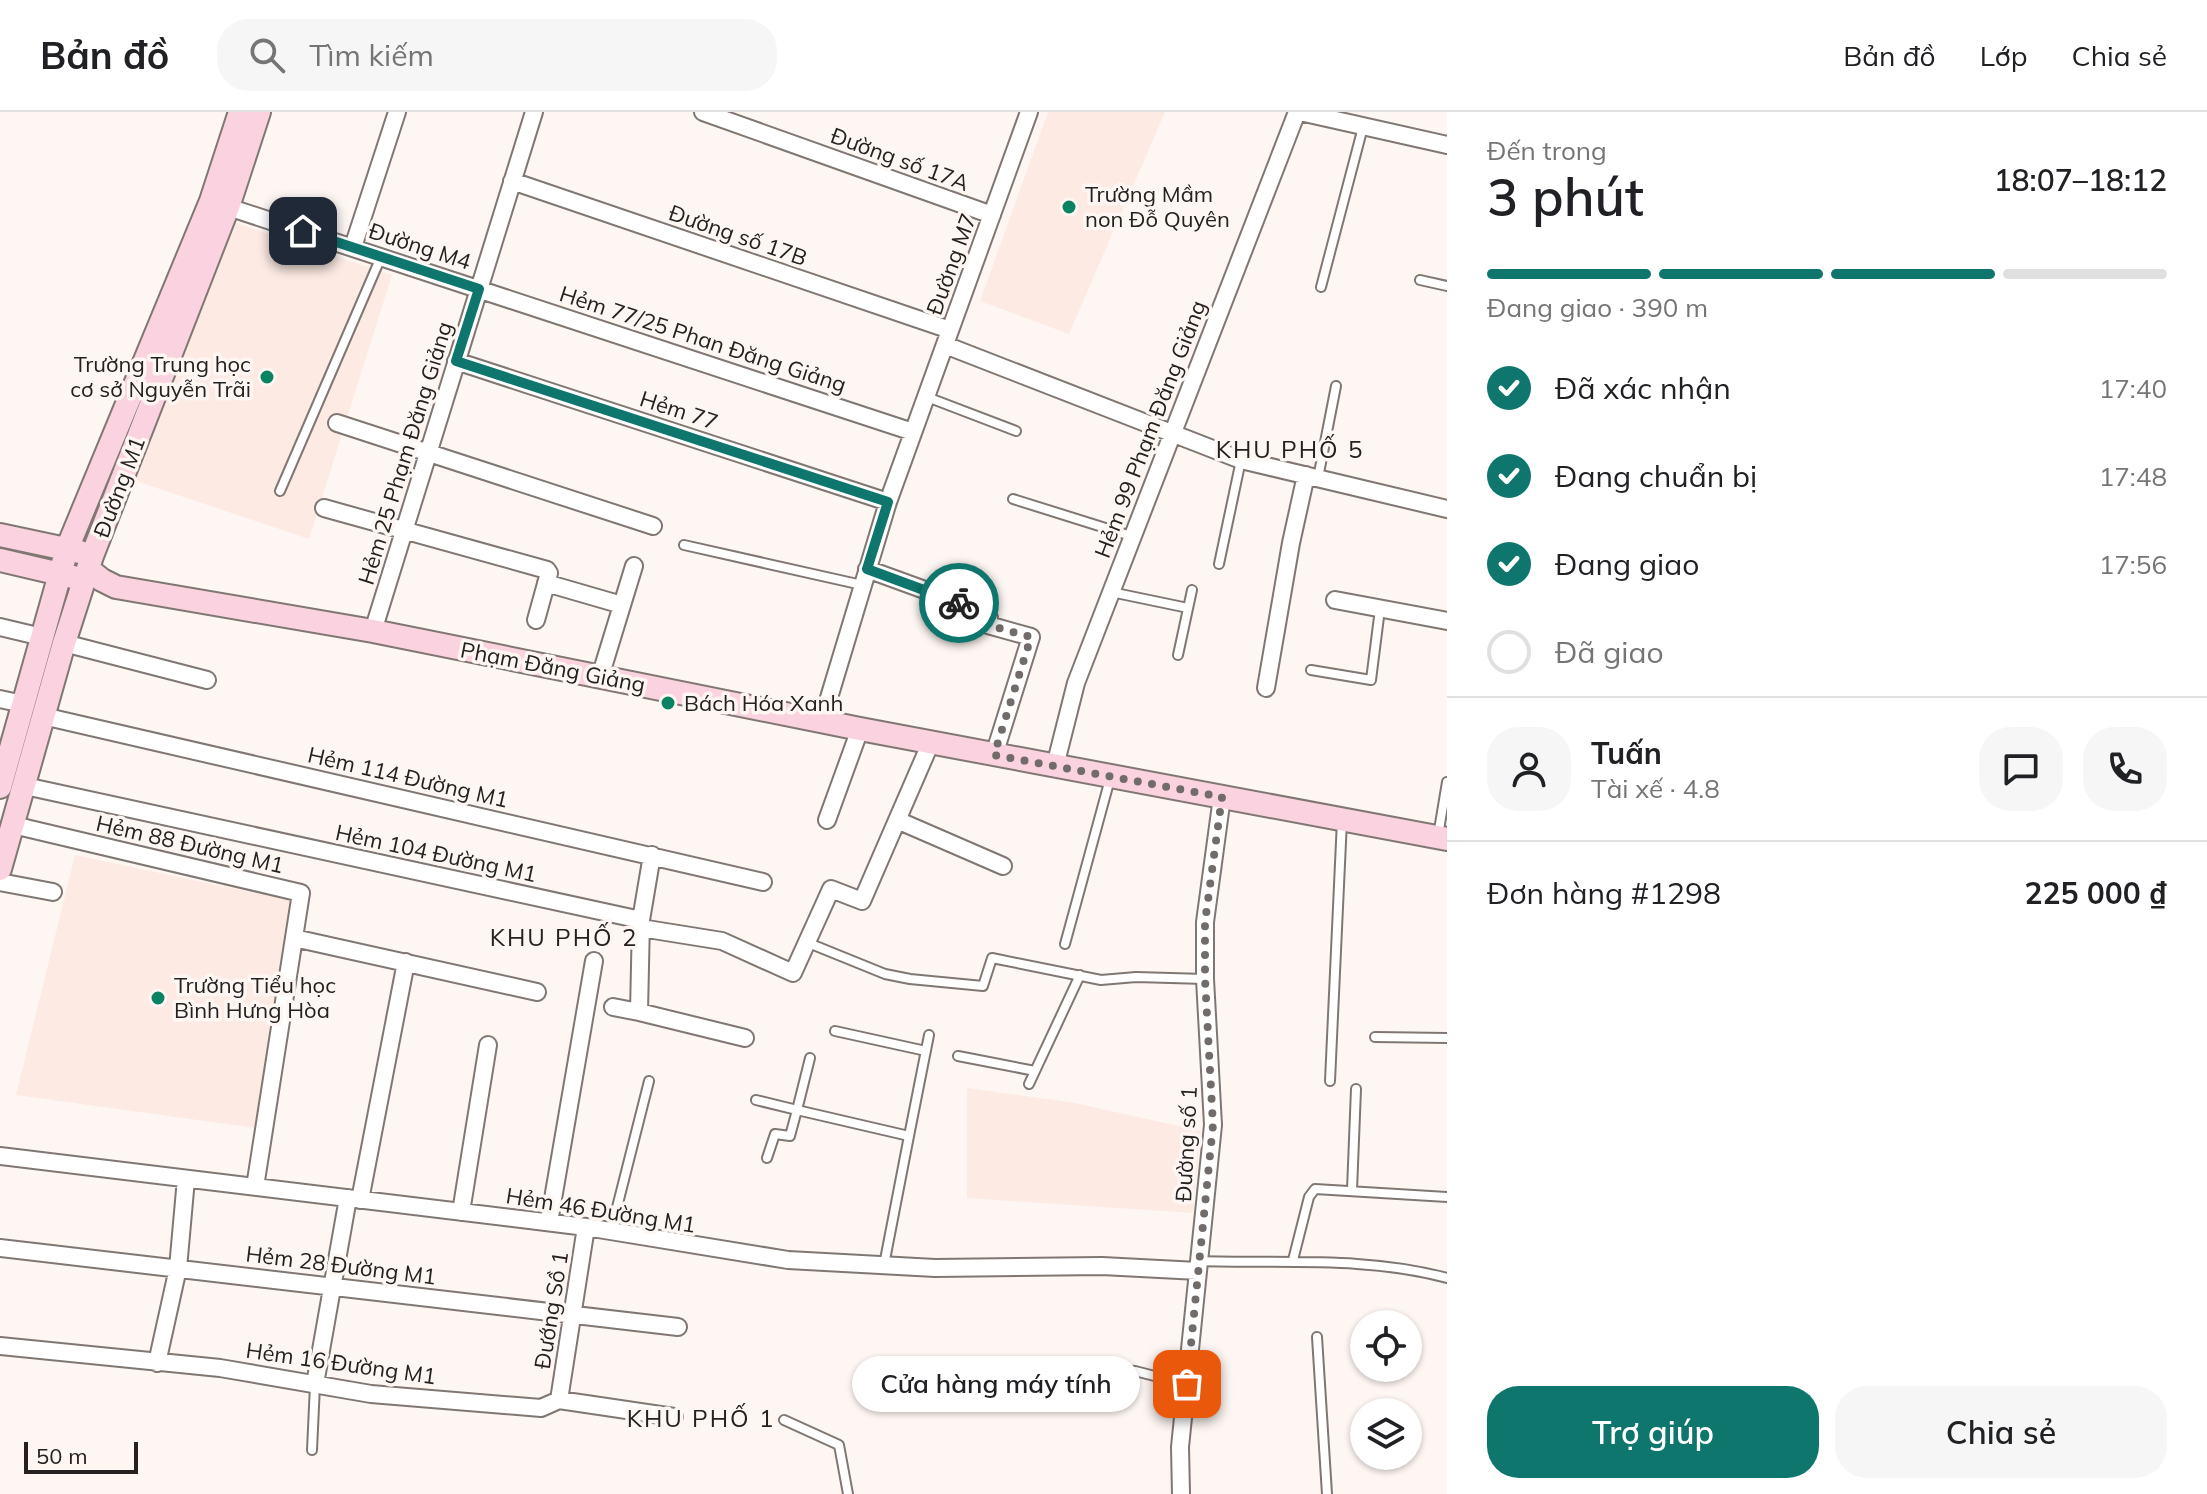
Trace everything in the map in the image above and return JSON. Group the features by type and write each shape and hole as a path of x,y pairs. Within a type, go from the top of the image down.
{"street":[{"name":"Đường M1","path":"0,869 88,568 219,204 240,112"},
{"name":"Đường M1","path":"0,787 67,549 259,112"},
{"path":"353,247 397,112"},
{"name":"Hẻm 25 Phạm Đăng Giảng","path":"373,631 534,112"},
{"name":"Đường số 17A","path":"703,112 992,215"},
{"name":"Đường M7","path":"822,721 888,502 1029,112"},
{"path":"1298,112 1447,145"},
{"name":"Hẻm 99 Phạm Đăng Giảng","path":"1055,766 1076,683 1298,112"},
{"name":"Đường số 17B","path":"512,181 948,337 1171,434 1241,460 1447,509"},
{"name":"Đường M4","path":"219,204 479,289"},
{"name":"Hẻm 77/25 Phan Đăng Giảng","path":"479,289 913,432"},
{"name":"Hẻm 77","path":"456,361 888,502"},
{"path":"337,423 653,526"},
{"path":"1266,688 1291,543 1312,476"},
{"path":"324,508 547,570 549,573 536,620"},
{"name":"Phạm Đăng Giảng","path":"0,535 67,549 102,580 116,587 373,631 994,755 1442,838"},
{"name":"Phạm Đăng Giảng","path":"0,560 59,572 88,568"},
{"path":"600,677 634,566"},
{"path":"865,577 977,609 976,615 989,618 988,625 1031,637 994,755"},
{"path":"546,583 622,605"},
{"path":"1335,600 1447,621"},
{"path":"0,627 42,637"},
{"path":"64,643 207,680"},
{"path":"0,699 23,704"},
{"name":"Hẻm 114 Đường M1","path":"43,716 763,882"},
{"path":"827,820 860,729"},
{"path":"806,942 831,889 862,901 931,742"},
{"name":"Hẻm 104 Đường M1","path":"25,786 722,941 793,973 806,942"},
{"name":"Đường số 1","path":"1181,1494 1180,1447 1213,1115 1205,979 1207,893 1222,797"},
{"path":"897,820 1003,866"},
{"name":"Hẻm 88 Đường M1","path":"13,825 301,893 255,1187"},
{"path":"639,1012 641,924 652,855"},
{"path":"0,882 53,892"},
{"path":"294,938 537,992"},
{"path":"549,1222 594,961"},
{"path":"315,1384 406,962"},
{"path":"613,1007 745,1038"},
{"path":"461,1212 488,1045"},
{"name":"Hẻm 46 Đường M1","path":"0,1156 549,1222 764,1257 946,1268 1198,1266"},
{"path":"157,1363 178,1268 186,1179"},
{"name":"Đướng Sồ 1","path":"559,1400 586,1227"},
{"name":"Hẻm 28 Đường M1","path":"0,1248 678,1327"},
{"name":"Hẻm 16 Đường M1","path":"0,1346 220,1368 371,1394 541,1408 559,1400 674,1417"}],"lane":[{"path":"1321,287 1363,127"},
{"path":"280,491 381,257"},
{"path":"1420,280 1447,286"},
{"path":"1312,476 1336,386"},
{"path":"926,397 1016,431"},
{"path":"1219,564 1241,460"},
{"path":"1013,499 1131,536"},
{"path":"684,545 865,577"},
{"path":"1178,655 1192,590"},
{"path":"1111,592 1188,608"},
{"path":"1311,670 1371,680 1380,609"},
{"path":"1065,944 1111,777"},
{"path":"1442,838 1447,782"},
{"path":"1330,1081 1342,819"},
{"path":"806,942 885,974 983,986 992,958 1109,980 1136,977 1205,979"},
{"path":"1029,1084 1080,975"},
{"path":"835,1031 926,1051"},
{"path":"884,1266 929,1035"},
{"path":"1375,1037 1447,1038"},
{"path":"958,1056 1035,1071"},
{"path":"767,1158 775,1134 790,1136 810,1058"},
{"path":"611,1232 649,1081"},
{"path":"1352,1190 1356,1089"},
{"path":"756,1100 909,1136"},
{"path":"1293,1260 1310,1194 1319,1189 1447,1197"},
{"path":"1198,1266 1293,1260 1396,1266 1447,1278"},
{"path":"1317,1337 1327,1494"},
{"path":"1025,1363 1135,1371 1187,1384"},
{"path":"312,1450 315,1384"},
{"path":"784,1420 839,1445 848,1494"}],"shaded area":[{"name":"Trường Mầm non Đỗ Quyên","path":"1048,112 1165,112 1069,334 980,301"},
{"name":"Trường Trung học cơ sở Nguyễn Trãi","path":"236,223 392,275 309,539 133,480"},
{"name":"Trường Tiểu học Bình Hưng Hòa","path":"75,855 293,901 255,1128 16,1095"},
{"path":"967,1088 1070,1102 1201,1131 1193,1213 967,1198"}],"way so far":[{"path":"959,603 977,609 976,615 989,618 988,625 1031,637 994,755 1222,797 1205,922 1213,1125 1187,1384"}],"place":[{"name":"Trường Mầm non Đỗ Quyên","path":"1069,207"},
{"name":"Trường Trung học cơ sở Nguyễn Trãi","path":"267,377"},
{"name":"Bách Hóa Xanh","path":"668,703"},
{"name":"Trường Tiểu học Bình Hưng Hòa","path":"158,998"},
{"name":"Cửa hàng máy tính","path":"1187,1384"}],"district":[{"name":"KHU PHỐ 5","path":"1290,449"},
{"name":"KHU PHỐ 2","path":"564,937"},
{"name":"KHU PHỐ 1","path":"701,1418"}],"route":[{"path":"303,231 479,289 456,361 888,502 867,569 959,603"}]}
